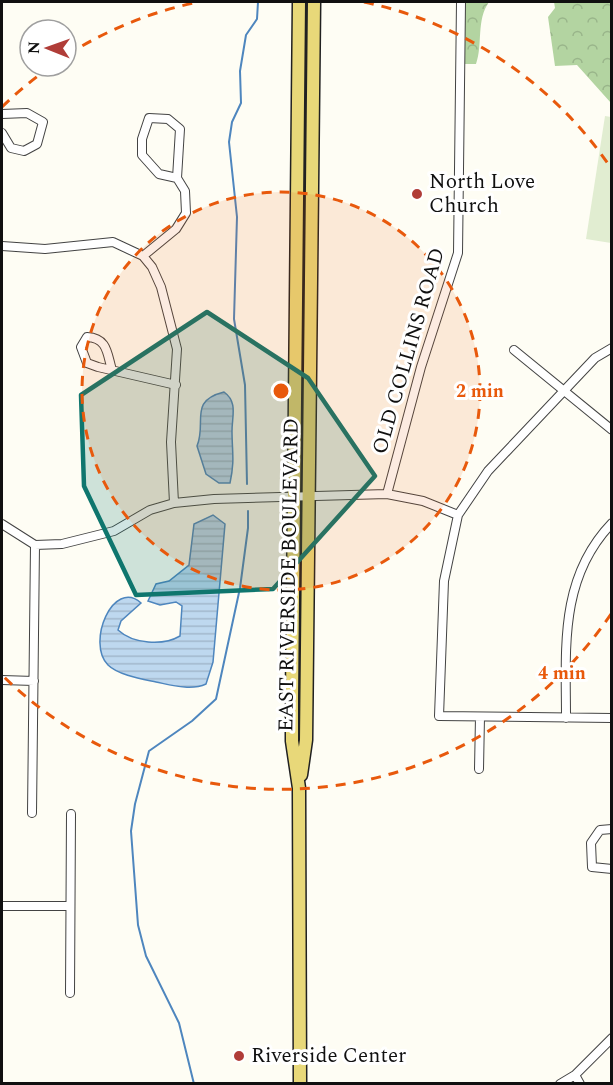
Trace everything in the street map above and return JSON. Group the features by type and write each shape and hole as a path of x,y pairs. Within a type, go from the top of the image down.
{"main road":[{"name":"EAST RIVERSIDE BOULEVARD","path":"299,2 292,741 299,788 300,1083"},
{"name":"EAST RIVERSIDE BOULEVARD","path":"299,788 306,740 314,2"}],"street":[{"name":"OLD COLLINS ROAD","path":"387,495 421,367 458,253 461,2"},
{"path":"2,114 27,113 43,122 37,144 24,151 11,148 2,133"},
{"path":"143,256 176,229 186,213 185,191 177,178 180,129 168,119 149,118 142,139 142,155 159,174 177,178"},
{"path":"2,246 45,249 113,242 143,256 158,278 177,349 171,441 174,503"},
{"path":"112,370 105,344 97,337 87,337 81,347 87,363 112,370 176,385"},
{"path":"612,348 595,357 488,471 458,515 444,580 439,716 612,718"},
{"path":"514,350 612,430"},
{"path":"2,524 35,545 85,540 114,531 150,510 174,503 214,499 387,495 423,501 458,515"},
{"path":"566,718 566,622 582,564 612,523"},
{"path":"32,813 35,545"},
{"path":"2,680 34,681"},
{"path":"479,769 480,717"},
{"path":"70,993 71,814"},
{"path":"612,829 600,830 591,843 592,867 612,869"},
{"path":"2,906 70,906"},
{"path":"560,1083 575,1076 612,1038"},
{"path":"575,1076 580,1083"}],"highlighted area":[{"path":"207,312 308,378 375,476 273,589 136,595 84,486 81,395"}],"green space":[{"path":"465,2 489,2 482,17 476,64 464,64"},
{"path":"554,2 611,2 611,103 577,65 555,66 548,17 555,8"},
{"path":"605,116 611,117 611,243 586,239"}],"water":[{"path":"224,392 233,405 233,462 230,483 219,483 206,474 197,446 200,437 202,407 213,396"},
{"path":"213,515 225,524 213,662 206,684 194,687 174,686 130,676 112,668 102,655 101,629 112,606 121,599 131,598 141,603 121,621 118,630 124,635 148,642 165,641 180,636 182,606 176,602 160,605 148,601 156,584 169,581 189,565 194,524"}],"waterway":[{"path":"247,484 245,385 234,319 237,217 229,142 232,122 241,103 240,71 246,35 257,19 258,2"},
{"path":"194,1084 179,1023 146,956 138,925 131,831 135,804 149,751 192,721 216,699 240,588 248,511"}],"place":[{"name":"North Love Church","path":"417,194"},
{"name":"Riverside Center","path":"239,1056"}]}
